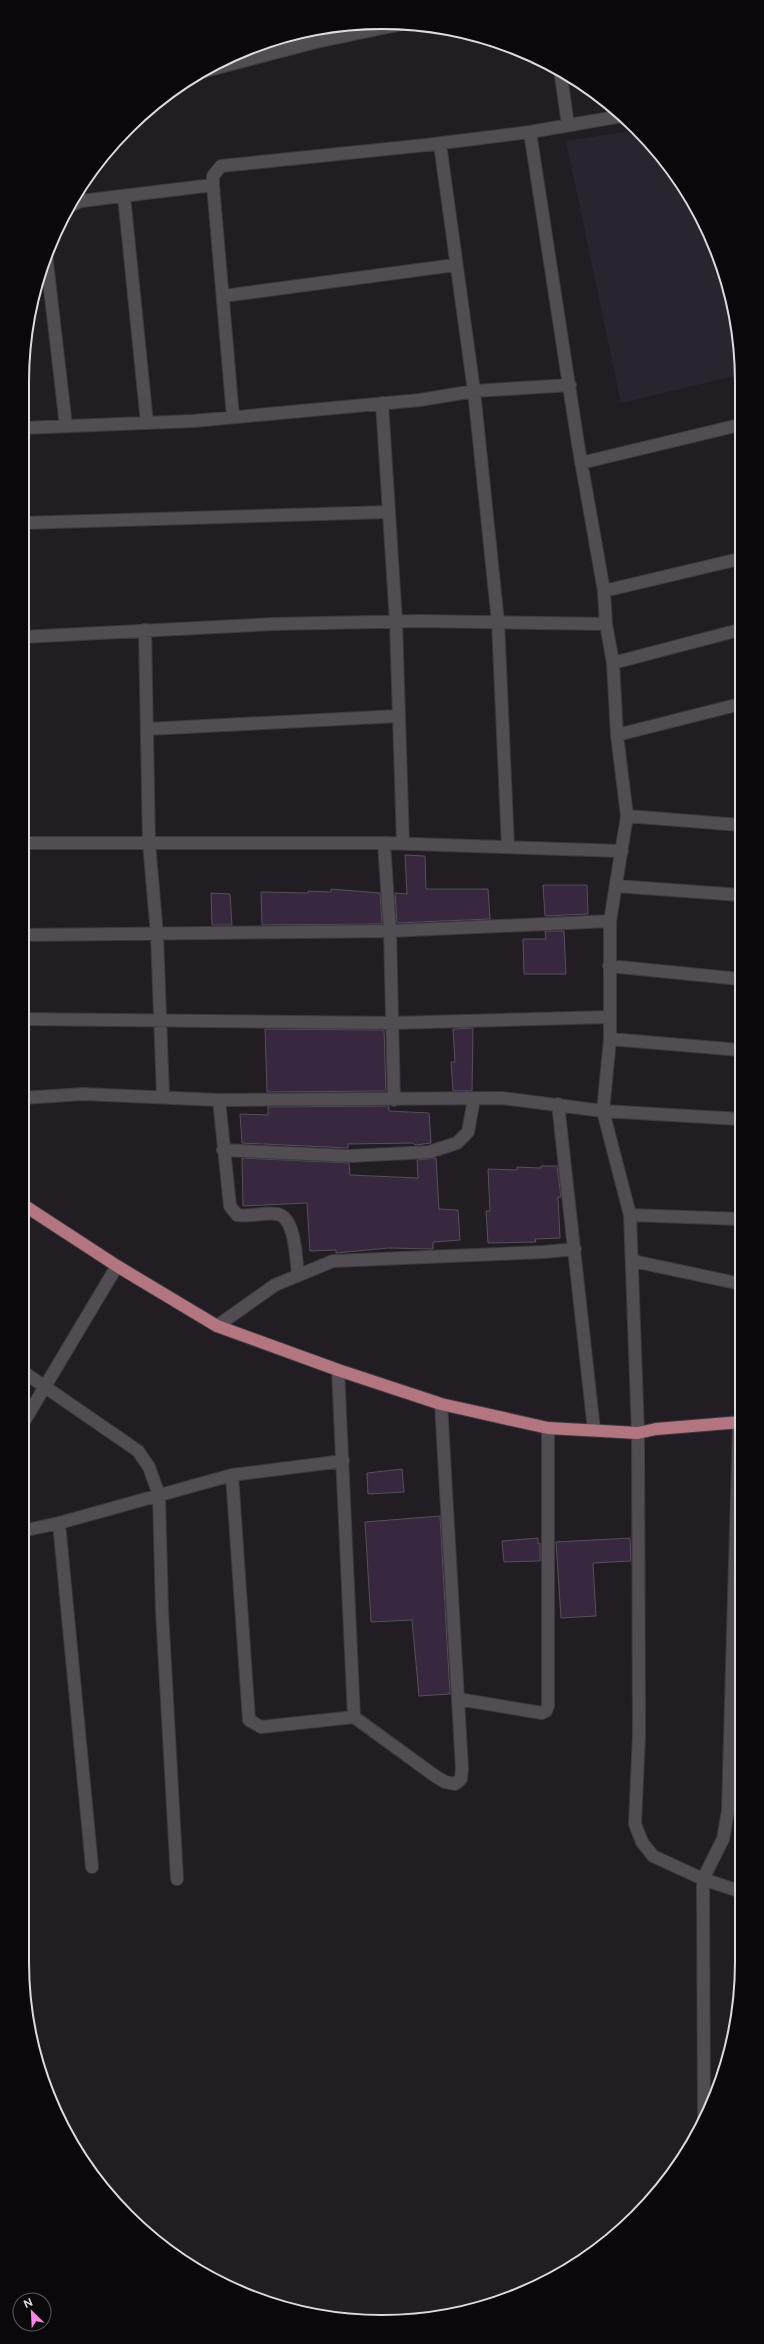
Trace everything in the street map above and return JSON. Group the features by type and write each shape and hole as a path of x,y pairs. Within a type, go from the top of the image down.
{"main road":[{"path":"29,1209 117,1266 217,1326 338,1370 441,1404 548,1428 638,1433 656,1428 735,1422"}],"street":[{"path":"224,66 316,42 377,29"},
{"path":"561,78 568,125"},
{"path":"233,417 214,185 214,176 221,166 440,144 530,132 615,117"},
{"path":"530,132 581,463 604,591 606,624 613,664 617,735 627,816 610,921 610,1039 603,1111 630,1215 633,1261 638,1433 639,1735 635,1824 642,1842 653,1856 703,1879 735,1890"},
{"path":"440,144 455,265 474,391 498,622 508,847"},
{"path":"78,203 214,185"},
{"path":"124,196 148,423"},
{"path":"223,296 455,265"},
{"path":"48,270 66,426"},
{"path":"29,428 148,423 233,417 382,403 474,391 570,385"},
{"path":"382,403 396,622 403,844"},
{"path":"581,463 735,426"},
{"path":"29,523 389,512"},
{"path":"604,591 735,560"},
{"path":"29,637 274,624 498,622 606,624"},
{"path":"145,630 149,843 157,935 163,1096"},
{"path":"613,664 735,631"},
{"path":"617,735 735,705"},
{"path":"147,729 399,716"},
{"path":"627,816 735,826"},
{"path":"29,843 384,843 622,851"},
{"path":"384,843 390,931 394,1100"},
{"path":"616,886 735,895"},
{"path":"29,935 157,935 390,931 610,921"},
{"path":"609,966 735,979"},
{"path":"29,1019 393,1023 610,1017"},
{"path":"610,1039 735,1050"},
{"path":"29,1098 83,1094 163,1096 218,1100 394,1100 502,1098 603,1111 735,1119"},
{"path":"223,1150 350,1156 429,1152 457,1143 468,1132 474,1099"},
{"path":"218,1100 230,1206 236,1215 245,1217 277,1214 285,1218 291,1226 298,1275"},
{"path":"558,1104 594,1430"},
{"path":"630,1215 735,1219"},
{"path":"217,1326 275,1285 333,1261 544,1252 575,1249"},
{"path":"633,1261 735,1283"},
{"path":"29,1413 117,1266"},
{"path":"338,1370 354,1717"},
{"path":"29,1376 138,1451 149,1467 160,1495 162,1611 177,1880"},
{"path":"232,1475 249,1720 261,1727 354,1717 435,1776 445,1782 455,1784 462,1779 462,1769 441,1404"},
{"path":"458,1700 542,1713 546,1711 548,1706 548,1428"},
{"path":"29,1529 59,1523 232,1475 343,1461"},
{"path":"59,1523 92,1867"},
{"path":"704,2106 703,1879 723,1839 728,1811 735,1584"}],"shaded area":[{"path":"631,131 662,167 676,186 699,226 723,291 732,336 735,376 621,403 566,141"}],"building":[{"path":"405,855 425,856 426,889 488,889 490,919 397,923 395,893 407,894"},
{"path":"543,885 587,885 588,914 545,916"},
{"path":"331,889 380,893 382,924 262,925 261,892 308,893 308,891 331,892"},
{"path":"211,893 230,894 232,925 212,925"},
{"path":"545,931 564,931 566,974 524,974 523,939 546,939"},
{"path":"473,1028 472,1091 453,1091 451,1062 455,1062 453,1029"},
{"path":"265,1029 384,1030 386,1091 267,1092"},
{"path":"389,1106 389,1111 429,1113 431,1143 416,1145 412,1143 348,1144 348,1148 242,1143 240,1114 268,1115 268,1107"},
{"path":"242,1158 349,1163 350,1175 418,1178 417,1160 436,1158 439,1209 458,1210 460,1240 433,1242 433,1249 389,1248 336,1253 336,1250 310,1251 307,1203 243,1206"},
{"path":"541,1166 557,1166 561,1197 558,1197 560,1238 535,1239 536,1242 488,1243 486,1211 490,1211 488,1169 517,1170 517,1167 541,1168"},
{"path":"402,1469 404,1492 368,1494 367,1473"},
{"path":"440,1516 450,1694 419,1696 412,1620 371,1622 365,1522"},
{"path":"538,1538 538,1544 540,1543 540,1561 504,1562 502,1541"},
{"path":"630,1538 631,1561 593,1563 596,1616 561,1618 556,1542"}]}
